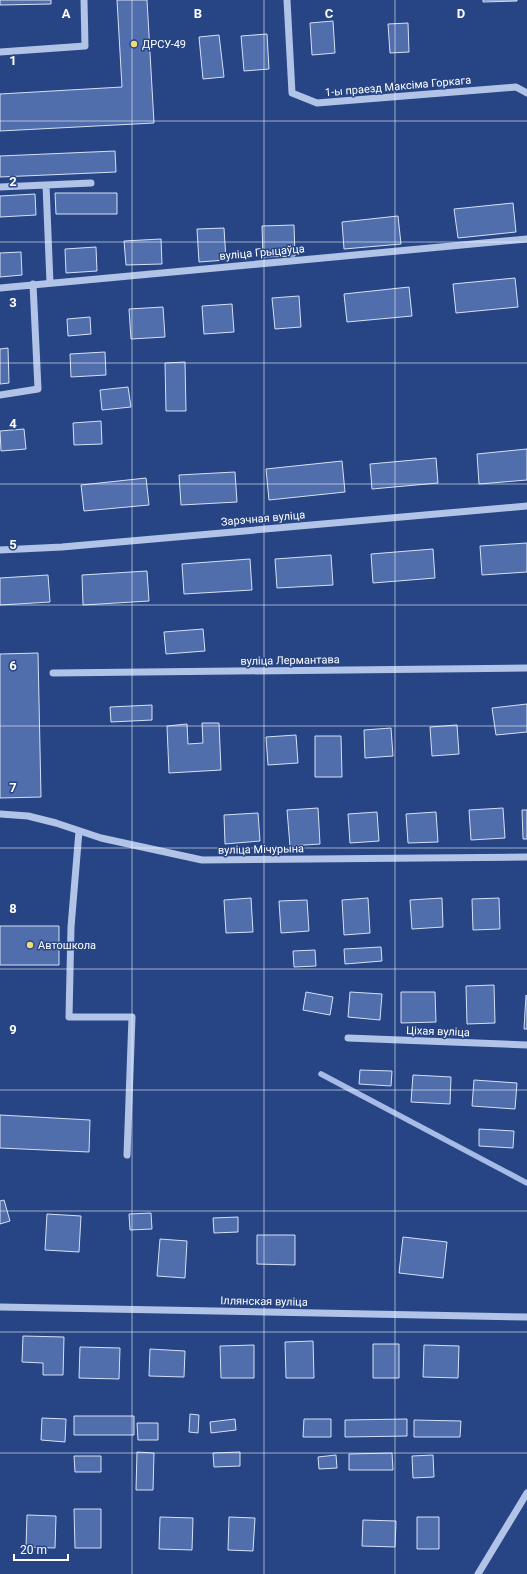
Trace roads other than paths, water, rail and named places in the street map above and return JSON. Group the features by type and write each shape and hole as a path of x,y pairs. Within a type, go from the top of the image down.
{"street":[{"path":"0,52 85,46 84,0"},
{"name":"1-ы праезд Максіма Горкага","path":"287,0 292,93 317,103 516,88 527,93"},
{"path":"0,186 91,183"},
{"path":"46,185 50,283"},
{"name":"вуліца Грыцаўца","path":"0,288 527,239"},
{"path":"0,394 38,389 33,284"},
{"name":"Зарэчная вуліца","path":"0,550 62,547 527,506"},
{"name":"вуліца Лермантава","path":"53,674 527,668"},
{"name":"вуліца Мічурына","path":"0,814 28,816 101,838 202,860 527,857"},
{"path":"79,831 71,926 69,1017 132,1017 127,1155"},
{"name":"Ціхая вуліца","path":"348,1038 527,1045"},
{"name":"Іллянская вуліца","path":"0,1308 527,1317"},
{"path":"478,1574 527,1493"}],"waterway":[{"path":"321,1074 527,1183"}],"place":[{"name":"ДРСУ-49","path":"134,44"},
{"name":"Автошкола","path":"30,945"}]}
